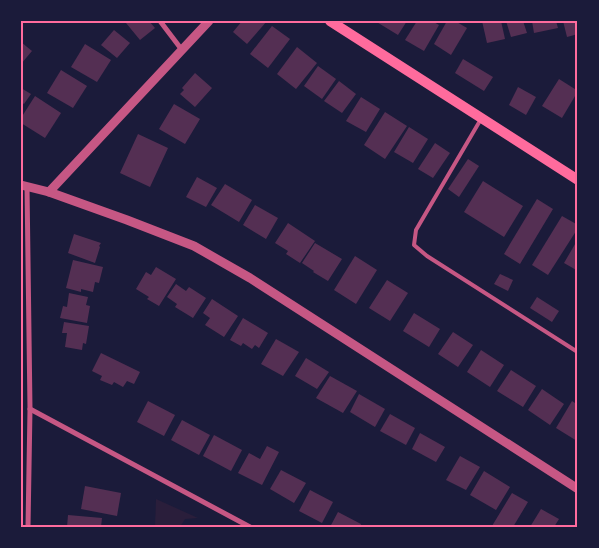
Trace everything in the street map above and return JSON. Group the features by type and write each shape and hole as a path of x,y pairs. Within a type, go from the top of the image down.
{"main road":[{"path":"330,21 578,180"}],"street":[{"path":"160,21 182,50"},
{"path":"49,192 209,21"},
{"path":"28,527 30,409 24,185 49,192 194,246 250,278 578,489"},
{"path":"30,409 250,527"}],"lane":[{"path":"482,118 416,230 414,245 427,256 576,351"}],"shaded area":[{"path":"156,499 198,518 185,519 180,527 155,527"}],"building":[{"path":"127,21 149,21 155,28 140,40 126,23"},
{"path":"242,21 267,21 247,44 233,32"},
{"path":"375,21 407,21 398,35"},
{"path":"417,21 432,21 439,25 424,51 405,40"},
{"path":"447,21 455,21 467,28 451,55 434,44"},
{"path":"482,21 501,21 505,39 487,43"},
{"path":"506,21 523,21 527,33 511,37"},
{"path":"532,21 556,21 558,28 534,33"},
{"path":"563,21 578,21 578,34 567,37"},
{"path":"272,26 290,39 268,68 250,54"},
{"path":"114,30 130,43 117,58 101,45"},
{"path":"21,42 32,51 21,64"},
{"path":"85,44 111,60 97,82 71,67"},
{"path":"297,47 317,63 296,89 277,74"},
{"path":"463,59 493,77 484,91 455,73"},
{"path":"318,66 336,79 322,99 304,86"},
{"path":"61,70 87,86 73,108 47,93"},
{"path":"195,73 212,88 195,107 180,94 184,90 182,88"},
{"path":"559,79 578,91 562,118 542,106"},
{"path":"339,81 356,94 342,113 324,101"},
{"path":"518,87 536,97 526,115 509,105"},
{"path":"21,88 31,94 24,104 21,102"},
{"path":"35,96 61,113 45,138 21,123 21,118"},
{"path":"361,97 380,109 366,132 346,121"},
{"path":"174,104 200,119 185,144 159,129"},
{"path":"385,112 407,126 385,159 364,145"},
{"path":"409,127 428,139 413,163 394,152"},
{"path":"138,134 168,148 150,187 120,173"},
{"path":"435,143 450,153 433,178 418,169"},
{"path":"468,159 479,166 459,197 448,189"},
{"path":"197,177 217,188 206,207 186,197"},
{"path":"483,181 523,206 504,237 464,212"},
{"path":"225,184 252,200 239,222 211,205"},
{"path":"537,199 553,209 520,264 504,254"},
{"path":"255,205 278,218 266,239 243,225"},
{"path":"562,216 578,225 578,228 548,275 532,265"},
{"path":"288,223 315,241 300,263 286,254 288,251 275,243"},
{"path":"74,234 101,243 95,263 68,253"},
{"path":"578,239 578,271 564,263"},
{"path":"315,243 342,259 328,281 302,263"},
{"path":"355,256 377,270 356,304 334,290"},
{"path":"73,260 103,267 99,283 95,282 93,292 81,289 81,292 66,288"},
{"path":"156,267 176,279 159,306 147,299 149,297 136,289 146,272 151,275"},
{"path":"500,274 513,280 508,291 494,284"},
{"path":"387,280 408,293 390,321 369,308"},
{"path":"176,284 186,291 189,287 206,298 193,318 175,307 177,304 167,297"},
{"path":"69,293 88,297 86,305 90,306 87,323 60,318 63,306 67,307"},
{"path":"537,297 559,311 552,322 530,308"},
{"path":"212,299 238,316 224,337 205,325 210,318 203,313"},
{"path":"414,313 440,329 429,347 403,331"},
{"path":"243,318 268,333 259,348 255,345 252,349 243,343 241,346 230,340"},
{"path":"64,322 89,326 86,344 83,343 82,350 65,347 67,333 62,333"},
{"path":"453,332 473,345 458,367 438,354"},
{"path":"276,339 299,352 283,376 261,364"},
{"path":"481,350 504,365 490,387 467,372"},
{"path":"101,353 140,372 134,384 127,381 123,387 114,382 112,385 100,380 102,376 92,371"},
{"path":"306,358 329,372 317,389 295,376"},
{"path":"511,370 536,386 523,407 497,391"},
{"path":"330,376 357,391 343,413 316,398"},
{"path":"542,389 564,404 550,425 528,410"},
{"path":"359,394 385,409 375,427 350,412"},
{"path":"148,401 175,415 164,436 137,422"},
{"path":"572,401 578,405 577,441 556,428"},
{"path":"390,414 415,428 406,445 380,431"},
{"path":"182,420 210,435 199,455 171,440"},
{"path":"420,433 445,447 436,462 412,449"},
{"path":"214,435 242,450 231,471 203,456"},
{"path":"267,446 279,452 262,485 238,473 249,453 260,459"},
{"path":"460,456 480,467 466,490 446,480"},
{"path":"281,470 306,483 294,503 270,489"},
{"path":"484,471 510,487 496,510 470,495"},
{"path":"85,486 121,493 117,516 81,509"},
{"path":"310,490 333,502 322,523 299,511"},
{"path":"512,493 528,502 513,527 493,527 492,526"},
{"path":"541,509 559,519 554,527 530,527"},
{"path":"338,512 361,524 360,527 330,527"},
{"path":"68,515 102,518 101,527 67,527"}]}
